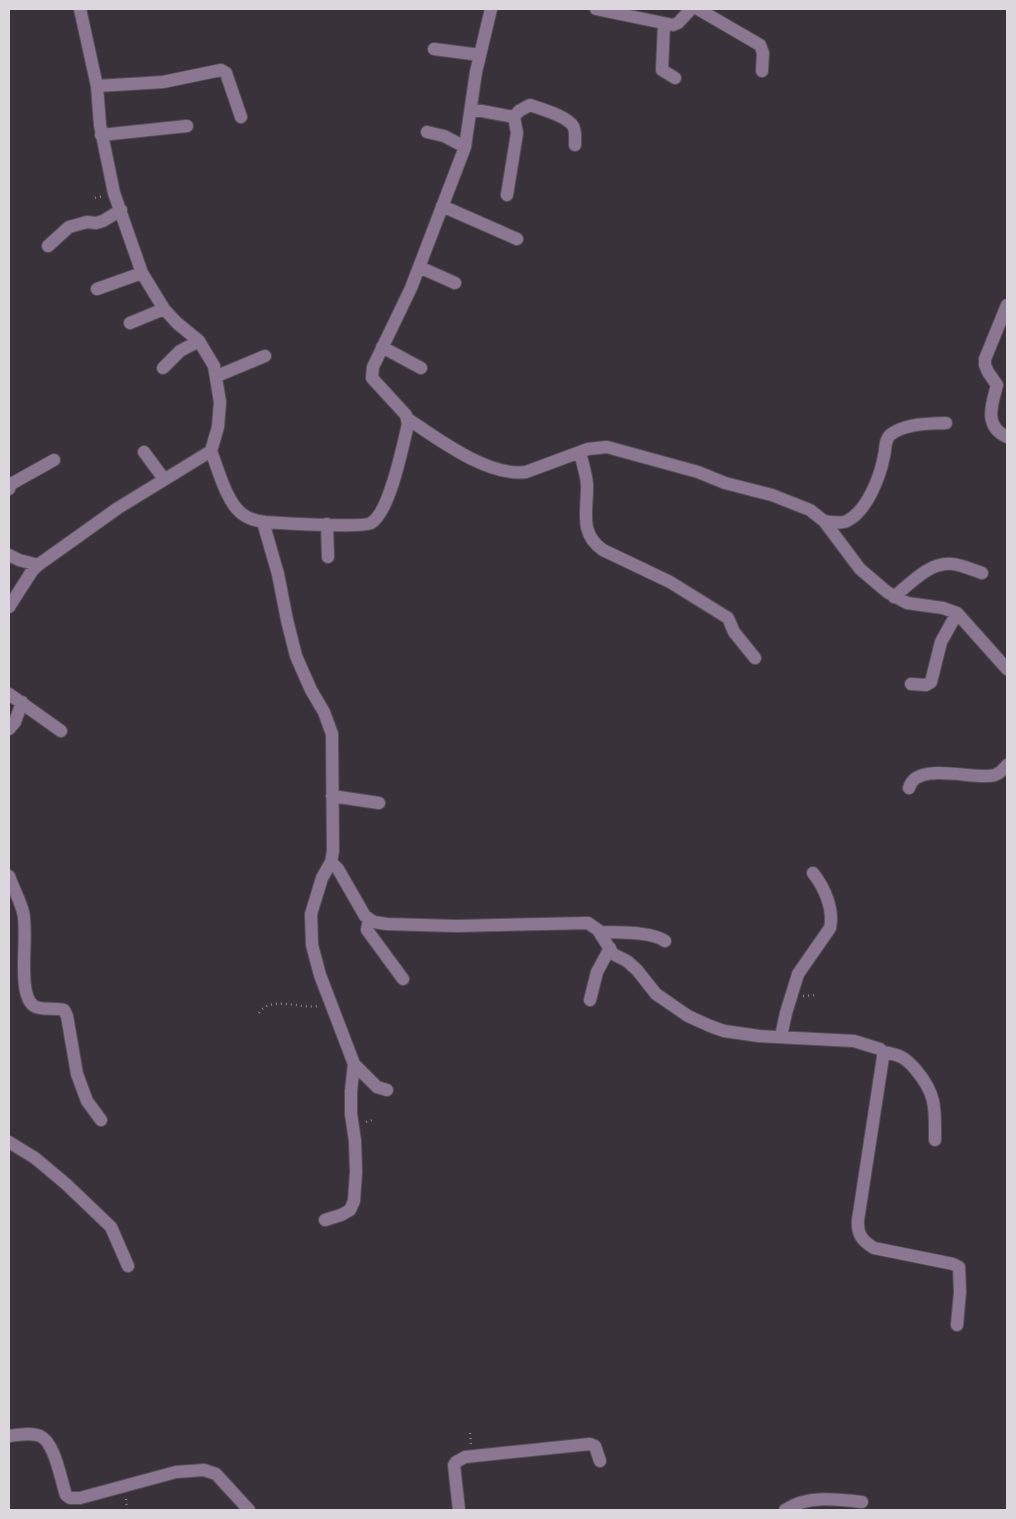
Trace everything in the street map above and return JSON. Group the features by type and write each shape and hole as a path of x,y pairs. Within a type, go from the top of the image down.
{"street":[{"path":"84,9 81,9 97,86 102,135 114,193 142,273 164,309 177,323 200,341 211,358 217,376 220,402 218,427 211,451 233,504 247,517 263,522 356,526 372,522 384,510 402,451 408,420"},
{"path":"491,9 480,55 465,147 412,288 373,367 372,378 408,420 465,456 484,464 516,472 526,472 599,446 618,448 698,472 724,484 772,495 810,510 824,521 860,569 894,597 907,603 943,608 957,613 1007,669"},
{"path":"596,9 675,25 691,9"},
{"path":"698,9 760,45 763,53 762,72"},
{"path":"664,24 662,70 675,78"},
{"path":"434,49 480,55"},
{"path":"97,86 163,82 222,70 226,73 241,118"},
{"path":"514,117 519,111 530,106 569,120 574,127 575,145"},
{"path":"471,109 514,117"},
{"path":"507,195 517,133 514,117"},
{"path":"102,135 187,126"},
{"path":"427,132 444,136 465,147"},
{"path":"442,206 517,239"},
{"path":"48,246 69,227 87,222 96,223 103,221 121,210"},
{"path":"419,267 455,283"},
{"path":"97,289 142,273"},
{"path":"1007,305 985,358 985,366 988,372 1002,387 991,407 991,416 999,433 1007,437"},
{"path":"130,323 164,309"},
{"path":"163,368 180,352 200,341"},
{"path":"382,347 421,368"},
{"path":"217,376 265,356"},
{"path":"824,521 845,522 858,513 868,502 881,469 885,443 891,434 900,429 916,425 946,423"},
{"path":"9,607 28,576 38,565 118,508 211,451"},
{"path":"144,452 164,479"},
{"path":"580,452 587,482 587,527 590,538 595,545 670,582 728,618 734,632 755,658"},
{"path":"9,489 11,484 54,460"},
{"path":"263,522 278,574 286,620 296,656 311,690 324,712 332,734 333,851 331,862 322,878 312,914 312,946 354,1064 377,1087 388,1090"},
{"path":"327,524 328,557"},
{"path":"9,554 19,560 38,565"},
{"path":"894,597 928,569 942,564 954,564 982,574"},
{"path":"911,684 926,685 930,682 941,642 957,613"},
{"path":"9,694 61,731"},
{"path":"9,730 15,722 22,702"},
{"path":"909,788 910,783 915,777 953,773 991,775 1003,770 1007,765"},
{"path":"332,796 379,803"},
{"path":"331,862 338,869 369,920 387,924 456,926 588,923 600,932 613,954 627,961 637,970 656,994 688,1016 724,1031 758,1036 854,1042 876,1047 883,1052 899,1055 908,1061 925,1080 932,1094 935,1107 935,1140"},
{"path":"781,1036 798,974 830,928 832,921 822,884 813,873"},
{"path":"9,876 13,899 23,911 25,922 24,964 27,999 40,1009 64,1010 67,1016 77,1074 87,1101 101,1120"},
{"path":"369,920 367,930 403,979"},
{"path":"600,932 659,937 665,941"},
{"path":"590,1000 596,972 610,948"},
{"path":"883,1052 858,1220 859,1235 864,1242 874,1248 953,1264 959,1267 960,1292 957,1325"},
{"path":"326,1220 342,1215 350,1210 354,1201 355,1141 351,1114 351,1091 354,1064"},
{"path":"9,1142 41,1163 111,1227 128,1266"},
{"path":"9,1436 35,1434 45,1439 53,1455 70,1504 80,1498 176,1472 204,1470 216,1474 249,1510"},
{"path":"459,1510 454,1465 465,1458 590,1444 594,1446 600,1461"},
{"path":"785,1510 802,1503 819,1500 839,1499 862,1502"}],"path":[{"path":"259,1013 263,1007 270,1004 285,1004 303,1008 316,1007 331,1002"}]}
